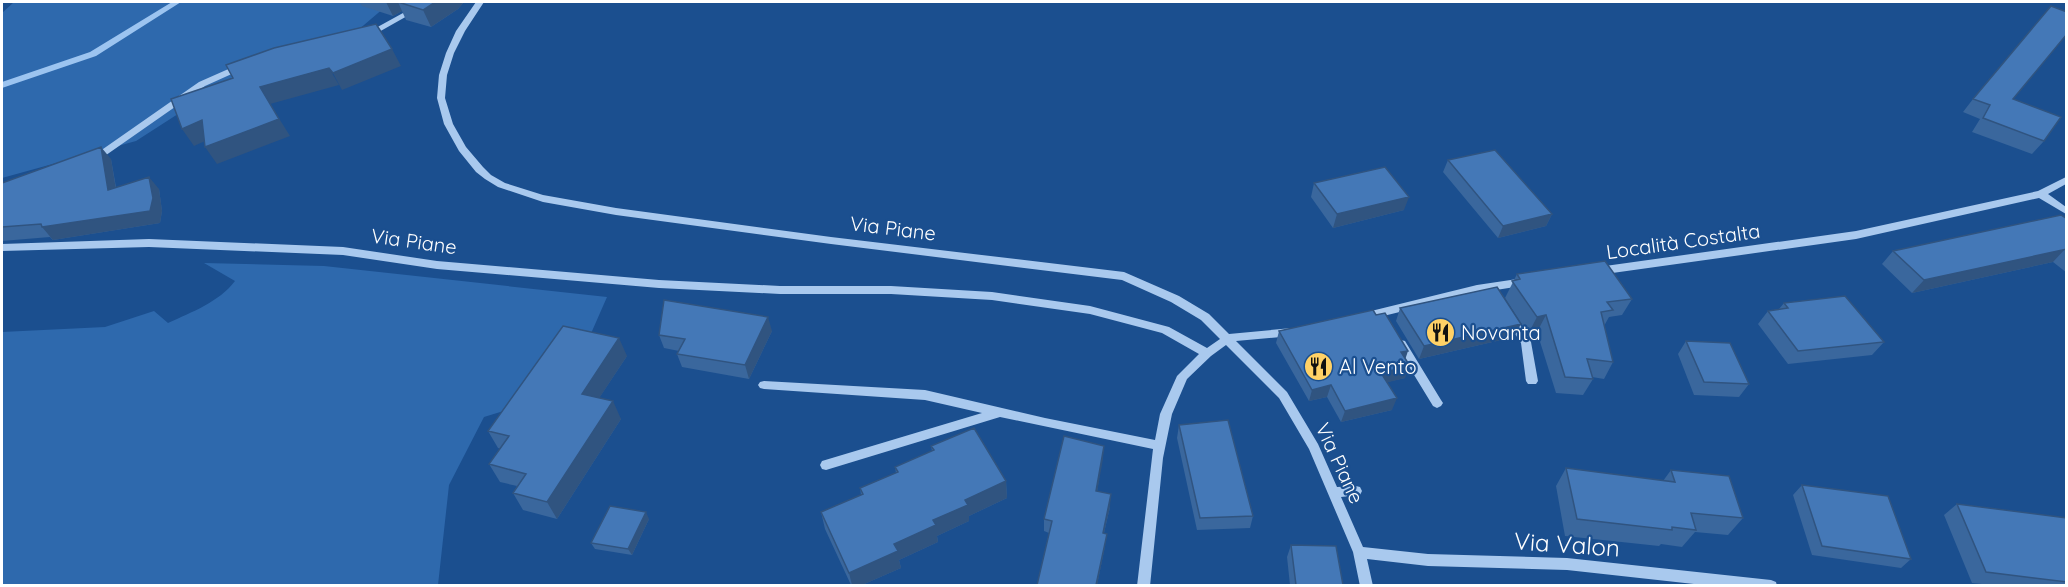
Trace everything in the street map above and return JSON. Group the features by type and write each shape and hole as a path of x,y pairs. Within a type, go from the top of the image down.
{"street":[{"path":"352,39 371,34 428,2"},
{"name":"Via Piane","path":"480,2 456,37 441,89 447,121 463,152 489,178 534,196 624,212 1124,276 1175,299 1205,317 1229,338 1283,396 1314,447 1359,552 1367,585"},
{"path":"88,161 117,145 202,84 255,62"},
{"name":"Località Costalta","path":"1589,273 1856,235 2041,194 2067,180"},
{"path":"2041,194 2067,212"},
{"name":"Via Piane","path":"2,248 148,243 343,251 437,266 659,284 780,290 891,290 992,296 1090,310 1165,330 1207,353"},
{"path":"1348,320 1388,323 1496,296 1534,281"},
{"path":"1496,296 1526,342 1532,381"},
{"path":"1388,323 1437,404"},
{"path":"1143,585 1166,414 1183,376 1207,353 1229,338 1271,336 1300,330"},
{"path":"764,385 925,395 1160,446"},
{"path":"826,465 1000,413"},
{"path":"1334,492 1356,491"},
{"name":"Via Valon","path":"1359,552 1428,560 1567,564 1771,585"}],"shaded area":[{"path":"14,2 391,2 344,42 209,94 136,141 2,178 2,13"},
{"path":"204,263 324,266 607,297 582,354 552,396 484,417 449,485 438,585 2,586 2,332 105,327 154,311 168,323 213,301 235,281"}],"building":[{"path":"398,2 435,2 423,10"},
{"path":"2051,6 2067,12 2067,34 2013,99 2061,117 2044,141 1983,118 1990,105 1973,99"},
{"path":"376,24 392,49 333,73 329,68 260,87 279,119 205,147 202,120 182,129 171,99 233,78 226,65 274,48"},
{"path":"101,147 108,190 149,177 153,198 150,211 42,227 41,224 2,227 2,183"},
{"path":"1495,150 1552,214 1503,226 1448,160"},
{"path":"1385,167 1409,197 1337,214 1314,183"},
{"path":"2061,215 2067,219 2067,249 1924,280 1893,251"},
{"path":"1605,261 1632,299 1607,302 1613,310 1601,312 1613,362 1587,359 1593,379 1565,377 1546,315 1537,317 1512,281 1520,279 1517,274"},
{"path":"1497,287 1521,324 1424,346 1400,308"},
{"path":"1845,296 1884,342 1798,351 1768,311 1788,308 1784,303"},
{"path":"664,300 768,317 745,365 677,354 685,339 659,335"},
{"path":"1373,310 1376,315 1385,313 1408,351 1401,352 1410,366 1381,373 1397,398 1345,411 1331,385 1312,390 1279,331"},
{"path":"563,326 619,338 582,394 613,401 547,502 513,493 526,474 489,464 509,436 488,431"},
{"path":"1686,341 1730,343 1749,384 1704,382"},
{"path":"1228,420 1253,516 1200,518 1179,425"},
{"path":"974,428 1006,481 965,500 968,505 933,520 936,525 894,544 898,551 849,573 821,512 863,494 860,488 898,472 895,467 934,450 931,446"},
{"path":"1064,436 1104,446 1096,491 1111,494 1103,533 1107,534 1096,585 1037,585 1052,521 1044,519"},
{"path":"1566,468 1675,482 1671,470 1729,476 1743,518 1691,513 1696,530 1672,527 1672,530 1577,519"},
{"path":"1802,485 1888,496 1911,559 1822,546"},
{"path":"1957,504 2067,518 2067,582 1986,572"},
{"path":"610,506 646,512 628,549 591,543"},
{"path":"1291,545 1336,546 1343,585 1296,585"}],"waterway":[{"path":"2,85 93,54 177,2"}],"place":[{"name":"Novanta","path":"1440,332"},
{"name":"Al Vento","path":"1318,366"}]}
